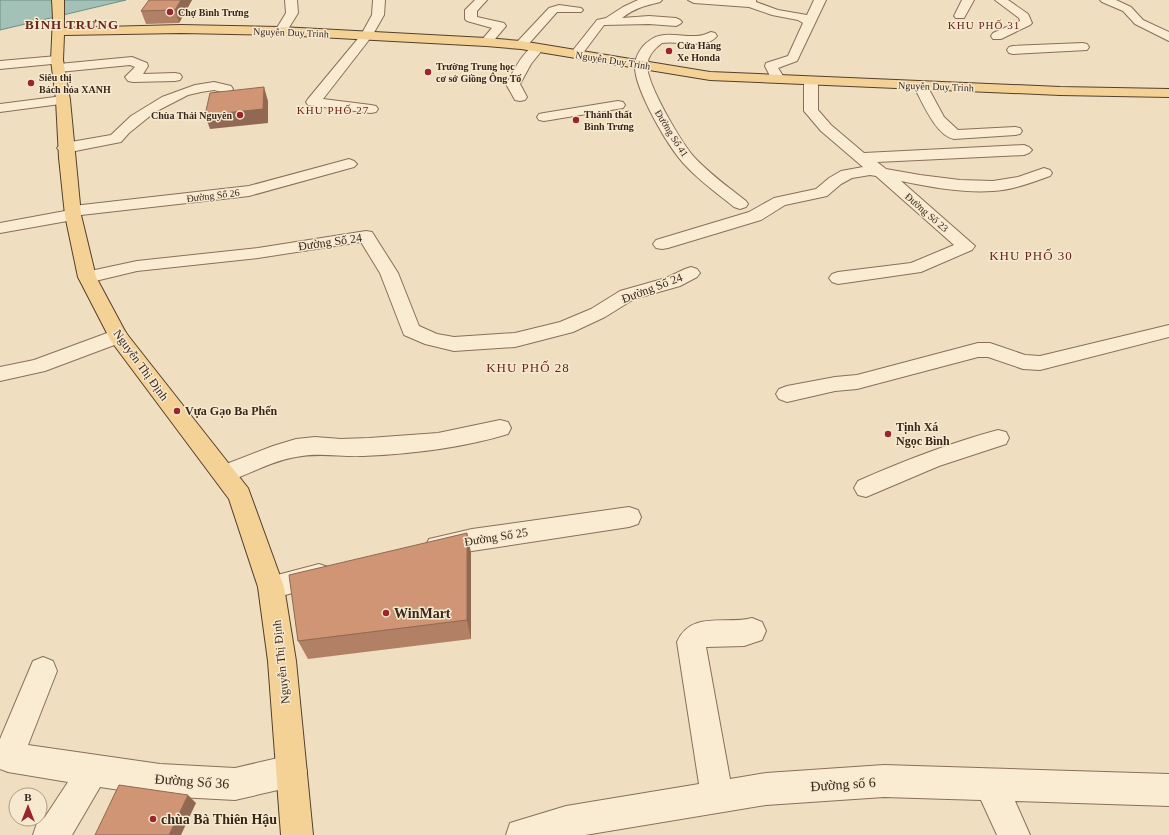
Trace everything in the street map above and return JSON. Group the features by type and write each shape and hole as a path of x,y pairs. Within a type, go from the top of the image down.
{"main road":[{"name":"Nguyễn Thị Định","path":"58,0 58,64 63,100 66,148 73,213 87,276 118,336 240,495 271,587 282,661 297,835"},
{"name":"Nguyễn Duy Trinh","path":"58,25 281,31 486,42 521,45 537,49 710,76 811,81 1169,93"}],"street":[{"path":"281,31 292,13 291,0"},
{"path":"371,109 313,102 366,36 378,15 379,0"},
{"path":"481,0 471,10 471,19 500,26 486,42"},
{"path":"610,21 620,12 634,7 639,3 656,0"},
{"path":"694,0 751,2 776,13 801,17 809,22"},
{"path":"778,79 771,66 793,58 820,0"},
{"path":"960,16 968,0"},
{"path":"997,36 1026,23 1024,16 1001,0"},
{"path":"1106,0 1127,9 1139,22 1169,36"},
{"path":"521,45 553,10 559,8 577,10"},
{"path":"576,54 601,22 649,20 676,22"},
{"path":"641,65 646,54 656,42 669,40 702,41 712,36"},
{"path":"1013,50 1083,47"},
{"path":"520,97 513,84 525,63 537,49"},
{"path":"0,65 132,62 142,66 140,70 132,77 133,78 175,77"},
{"name":"Đường Số 41","path":"641,65 643,77 656,107 685,156 740,204"},
{"name":"Đường Số 23","path":"811,81 811,111 826,128 881,172 966,246 915,268 838,278"},
{"path":"920,85 938,118 954,135 1015,131"},
{"path":"66,148 116,139 121,132 141,116 167,101 194,89 213,86 221,86 226,89"},
{"path":"0,108 63,100"},
{"path":"544,117 618,105"},
{"path":"862,158 1024,150"},
{"name":"Đường Số 26","path":"0,228 73,213 249,191 349,164"},
{"path":"662,244 755,216 780,201 821,193 834,181 847,174 870,170 960,185 993,186 1021,181 1044,173"},
{"name":"Đường Số 24","path":"87,276 137,266 258,253 366,236 389,273 411,330 432,339 454,344 515,340 566,327 598,313 627,295 673,282 691,273"},
{"path":"787,394 835,384 857,382 978,350 990,350 1023,362 1040,363 1168,331"},
{"path":"0,374 38,366 118,336"},
{"path":"224,474 281,452 296,448 315,446 341,448 369,447 438,441 500,428"},
{"path":"866,488 920,464 972,445 998,438"},
{"name":"Đường Số 25","path":"413,553 472,540 629,517"},
{"path":"271,587 339,571"},
{"path":"717,798 691,642 694,638 708,632 738,634 752,631"},
{"name":"Đường Số 36","path":"43,671 8,757 160,780 235,784 291,771"},
{"path":"49,835 57,829 93,769"},
{"name":"Đường số 6","path":"522,835 566,822 766,789 884,782 1169,790"},
{"path":"991,786 1014,835"}],"water":[{"path":"0,0 126,0 0,30"}],"building":[{"path":"149,0 181,0 175,10 141,11"},
{"path":"264,87 263,109 205,115 210,93"},
{"name":"WinMart","path":"467,533 467,620 298,641 289,575"},
{"name":"chùa Bà Thiên Hậu","path":"119,785 188,795 169,835 95,835"}],"place":[{"name":"Chợ Bình Trưng","path":"170,12"},
{"name":"Cửa Hàng Xe Honda","path":"669,51"},
{"name":"Trường Trung học cơ sở Giồng Ông Tố","path":"428,72"},
{"name":"Siêu thị Bách hóa XANH","path":"31,83"},
{"name":"Chùa Thái Nguyên","path":"240,115"},
{"name":"Thánh thất Bình Trưng","path":"576,120"},
{"name":"Vựa Gạo Ba Phến","path":"177,411"},
{"name":"Tịnh Xá Ngọc Bình","path":"888,434"},
{"name":"WinMart","path":"386,613"},
{"name":"chùa Bà Thiên Hậu","path":"153,819"}],"district":[{"name":"BÌNH TRƯNG","path":"72,24"},
{"name":"KHU PHỐ 31","path":"984,25"},
{"name":"KHU PHỐ 27","path":"333,110"},
{"name":"KHU PHỐ 30","path":"1031,255"},
{"name":"KHU PHỐ 28","path":"528,367"}]}
